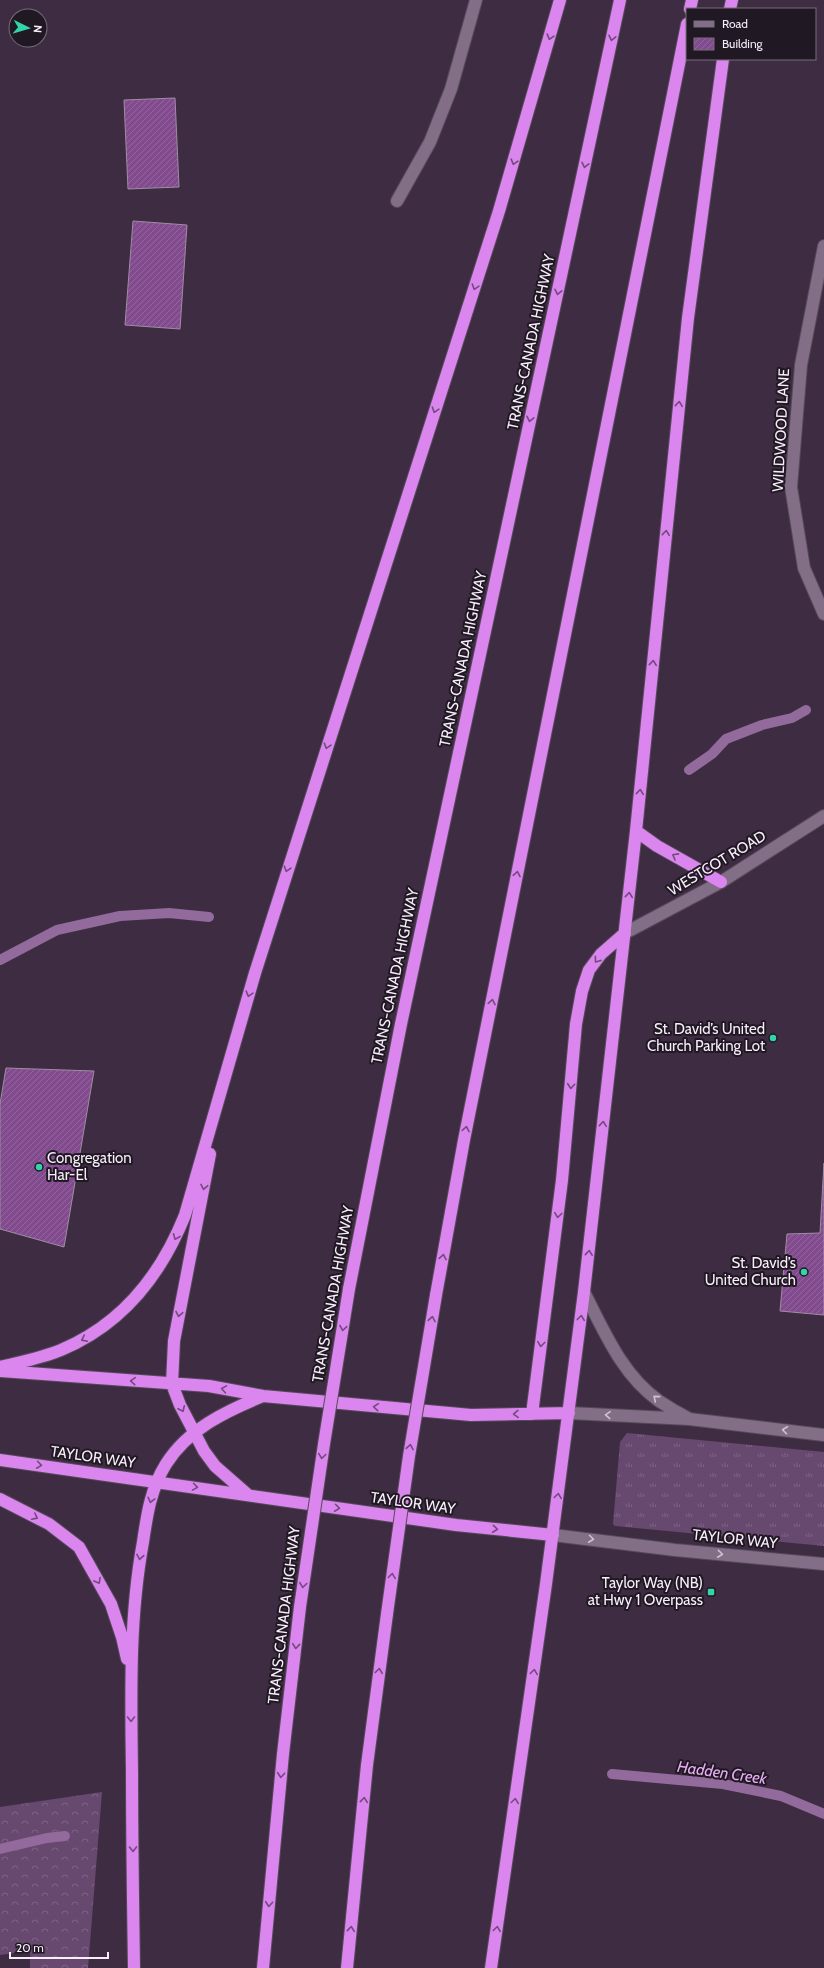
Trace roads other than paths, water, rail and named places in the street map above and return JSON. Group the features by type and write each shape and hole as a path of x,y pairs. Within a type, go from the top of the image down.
{"highway":[{"path":"0,1367 61,1350 91,1335 116,1317 157,1271 173,1245 185,1215 255,973 295,844 499,211 560,0"},
{"name":"TRANS-CANADA HIGHWAY","path":"263,1968 283,1754 300,1607 349,1289 404,1008 620,0"},
{"path":"347,1968 367,1765 386,1614 409,1456 436,1295 466,1132 686,29"},
{"path":"492,1968 569,1413 584,1292 636,831 688,318 723,60"},
{"path":"636,831 657,846 721,882"},
{"path":"532,1414 562,1180 576,1024 582,991 589,970 601,954 625,933"},
{"path":"224,1080 174,1341 172,1384 194,1433 215,1466 248,1495"},
{"path":"0,1370 209,1386 263,1396 471,1416 569,1413"},
{"path":"134,1968 131,1680 138,1570 151,1497 156,1482 177,1448 194,1433 238,1406 263,1396"},
{"name":"TAYLOR WAY","path":"0,1460 456,1525 552,1535"},
{"path":"0,1499 49,1524 79,1547 110,1604 122,1637 131,1680"}],"street":[{"path":"397,201 430,142 444,109 458,67 476,0"},
{"name":"WILDWOOD LANE","path":"824,246 801,365 791,487 804,568 824,614"},
{"name":"WESTCOT ROAD","path":"625,933 721,882 824,816"},
{"path":"584,1292 612,1348 630,1373 658,1400 689,1419"},
{"path":"569,1413 689,1419 824,1434"},
{"name":"TAYLOR WAY","path":"552,1535 675,1550 824,1564"}],"waterway":[{"path":"689,770 712,754 726,739 762,725 792,718 806,710"},
{"path":"0,960 57,930 120,916 169,913 209,917"},
{"name":"Hadden Creek","path":"612,1774 723,1784 781,1796 824,1814"},
{"name":"Hadden Creek","path":"0,1849 47,1838 65,1836"}],"place":[{"name":"St. David’s United Church Parking Lot","path":"773,1038"},
{"name":"Congregation Har-El","path":"39,1167"},
{"name":"St. David’s United Church","path":"804,1272"},
{"name":"Taylor Way (NB) at Hwy 1 Overpass","path":"711,1592"}]}
